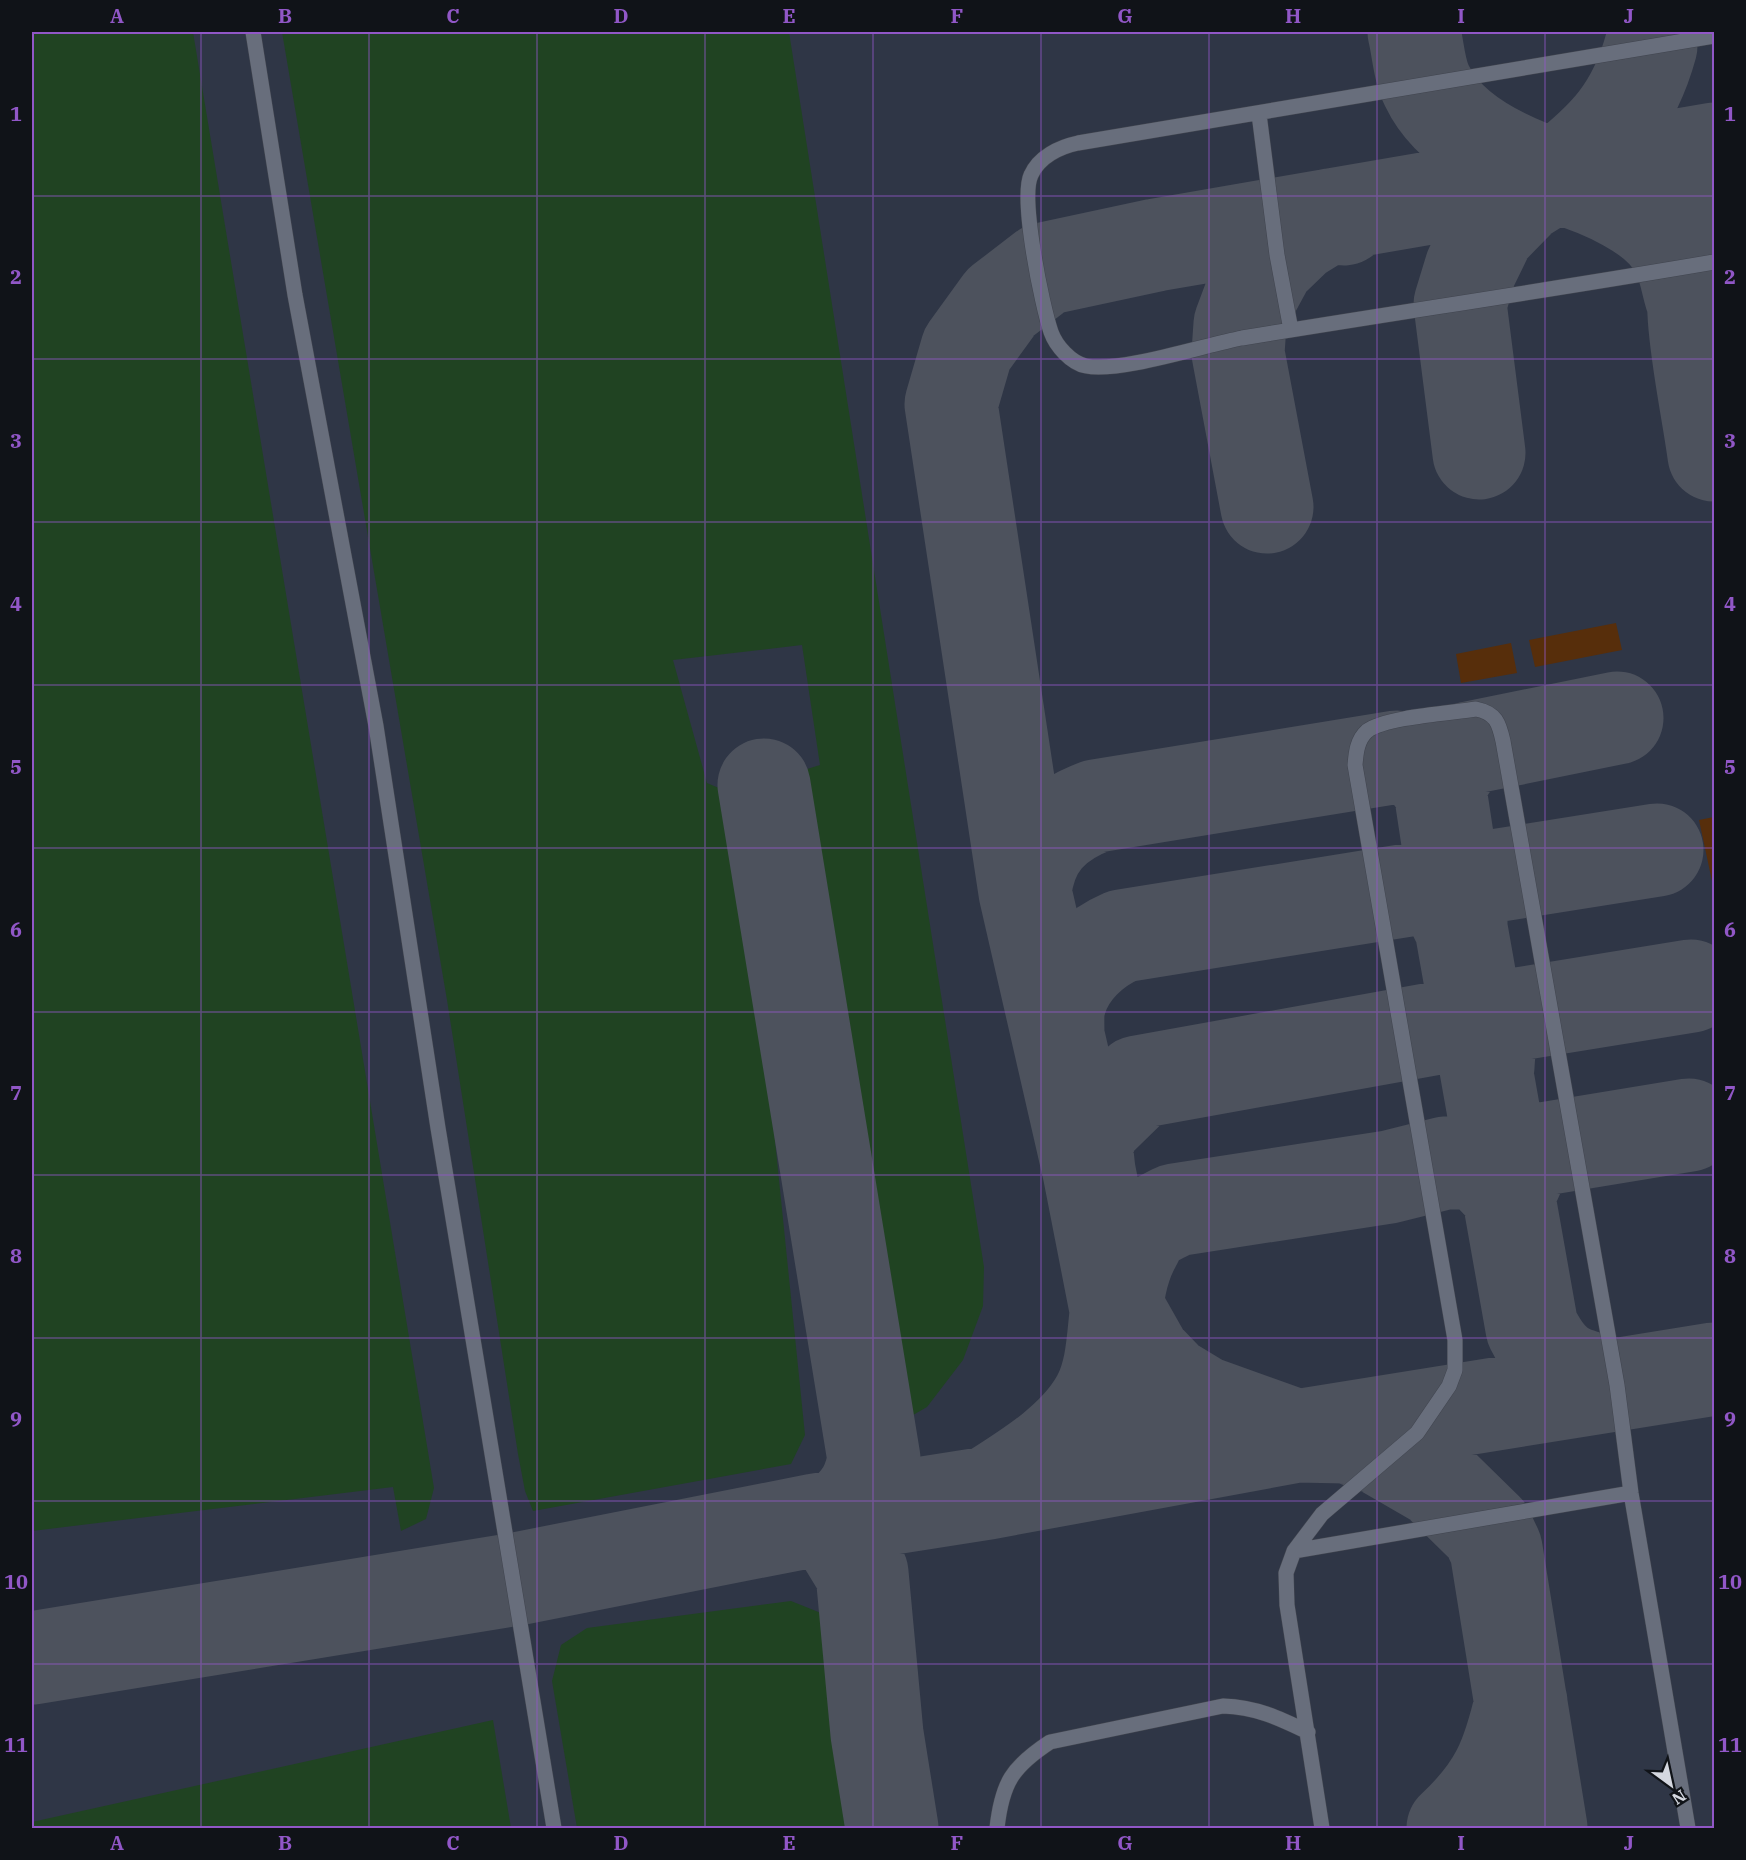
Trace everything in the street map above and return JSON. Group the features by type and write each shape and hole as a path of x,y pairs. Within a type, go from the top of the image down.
{"lane":[{"path":"254,32 295,295 376,726 440,1139 554,1828"},
{"path":"1714,36 1078,143 1061,147 1049,154 1031,175 1027,193 1036,266 1051,333 1069,356 1086,366 1113,366 1291,330 1714,262"},
{"path":"1259,114 1277,255 1291,330"},
{"path":"1322,1828 1287,1605 1286,1572 1294,1551 1322,1514 1417,1433 1449,1386 1455,1370 1455,1340 1355,765 1356,749 1367,731 1386,722 1476,709 1486,711 1498,721 1615,1374 1631,1493 1688,1828"},
{"path":"1294,1551 1631,1493"},
{"path":"997,1828 1000,1800 1010,1776 1027,1757 1050,1742 1223,1706 1249,1707 1269,1713 1308,1732"}],"shaded area":[{"path":"32,32 1714,32 1714,1828 32,1828"}],"green space":[{"path":"32,32 193,32 434,1488 426,1519 401,1531 393,1487 32,1531"},
{"path":"282,32 789,32 984,1267 983,1306 963,1360 927,1407 901,1422 881,1383 791,774 820,765 802,645 673,660 707,783 740,797 805,1435 791,1464 533,1511 525,1491 518,1454 447,1000"},
{"path":"791,1601 826,1615 845,1646 874,1828 577,1828 552,1681 561,1645 587,1628"},
{"path":"493,1720 511,1828 32,1828 32,1822"}],"building":[{"path":"1616,623 1622,650 1535,667 1529,640"},
{"path":"1511,643 1517,673 1461,683 1456,654"},
{"path":"1714,817 1714,880 1712,881 1699,820"}],"taxiway":[{"path":"1414,32 1424,80 1437,103 1450,118 1482,143 1519,162 1556,176 1590,148 1616,120 1636,87 1651,46"},
{"path":"1541,1828 1496,1549 1487,1530 1438,1482 1381,1449 1347,1437 1297,1436 1202,1402 1169,1382 1145,1357 1115,1304 1089,1171 1025,892 951,404 967,349 1001,302 1044,269 1156,245 1714,149"},
{"path":"1479,453 1460,304 1471,268 1489,231 1522,197 1556,176 1590,188 1626,205 1658,227 1670,241 1681,261 1691,296"},
{"path":"1267,507 1238,353 1240,324 1249,300 1269,263 1297,236 1331,215 1344,219"},
{"path":"1699,233 1693,288 1694,316 1714,455"},
{"path":"1617,718 1469,748 1451,767 1440,790 1461,928 1532,1328 1540,1343 1557,1363 1576,1374 1617,1385"},
{"path":"1025,892 1032,861 1047,838 1068,820 1096,806 1397,757 1418,764 1440,790"},
{"path":"764,785 874,1459 870,1477 863,1491 841,1517"},
{"path":"1058,1035 1059,1006 1069,981 1092,954 1122,936 1421,888 1448,901 1461,928 1461,904 1465,896 1487,877 1657,850"},
{"path":"1089,1171 1086,1144 1096,1123 1138,1082 1449,1026 1469,1036 1488,1067 1493,1037 1500,1025 1512,1015 1691,986"},
{"path":"992,1491 1036,1462 1065,1439 1078,1426 1098,1398 1106,1380 1110,1361 1120,1283 1126,1264 1143,1230 1159,1218 1175,1210 1389,1177 1445,1163 1471,1162 1487,1171 1509,1194 1523,1163 1537,1150 1689,1125"},
{"path":"32,1658 511,1580 816,1520 988,1493 1297,1436 1714,1369"},
{"path":"816,1520 837,1532 862,1573 877,1734 892,1828"},
{"path":"1453,1828 1480,1799 1498,1771 1511,1740 1521,1702"}]}
